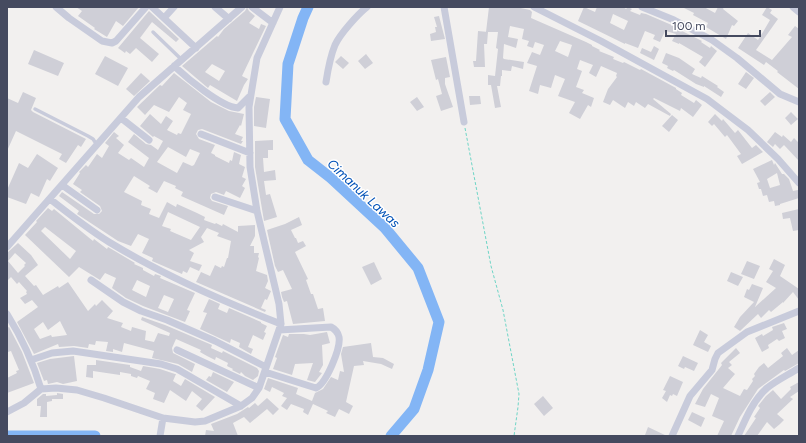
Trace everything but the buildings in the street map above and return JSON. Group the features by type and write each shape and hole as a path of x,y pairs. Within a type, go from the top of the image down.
{"street":[{"path":"56,7 102,41 112,43 116,41 146,7"},
{"path":"152,7 194,45"},
{"path":"164,18 174,7"},
{"path":"7,247 62,185 95,142 121,118 139,97 182,60 194,45 226,17 242,7"},
{"path":"252,7 272,23"},
{"path":"7,412 24,403 41,389 56,388 77,390 163,418 189,422 205,421 241,406 252,398 259,388 280,327 279,304 256,211 250,167 249,97 257,58 280,7"},
{"path":"326,82 330,58 336,43 358,14 367,7"},
{"path":"444,7 464,122"},
{"path":"534,7 613,47 707,99 748,130 799,183"},
{"path":"642,7 674,20 712,40 737,58 780,94 799,102"},
{"path":"793,7 799,12"},
{"path":"216,8 226,17"},
{"path":"174,66 205,91 228,105 238,108 249,97"},
{"path":"121,118 149,140"},
{"path":"201,134 250,153"},
{"path":"62,185 97,210"},
{"path":"215,197 256,211"},
{"path":"50,199 92,230 131,254 280,327 331,328 335,330 339,336 339,346 324,380 316,388 266,370 215,341 129,305 91,280"},
{"path":"672,436 690,396 712,370 718,353 747,332 799,311"},
{"path":"7,314 18,332 31,360 41,389"},
{"path":"177,350 259,388"},
{"path":"31,360 52,353 73,351 161,364 177,369 241,406"},
{"path":"738,436 758,397 766,388 799,368"},
{"path":"160,436 163,418"}],"lane":[{"path":"153,32 182,60"},
{"path":"35,109 88,136 95,142"}],"path":[{"path":"464,122 491,266 503,310 519,394 514,436"}],"waterway":[{"name":"Cimanuk Lawas","path":"308,7 288,64 285,119 308,160 331,178 385,228 418,268 439,322 428,370 414,409 391,436"},
{"name":"Cimanuk Lawas","path":"7,436 95,436"}]}
